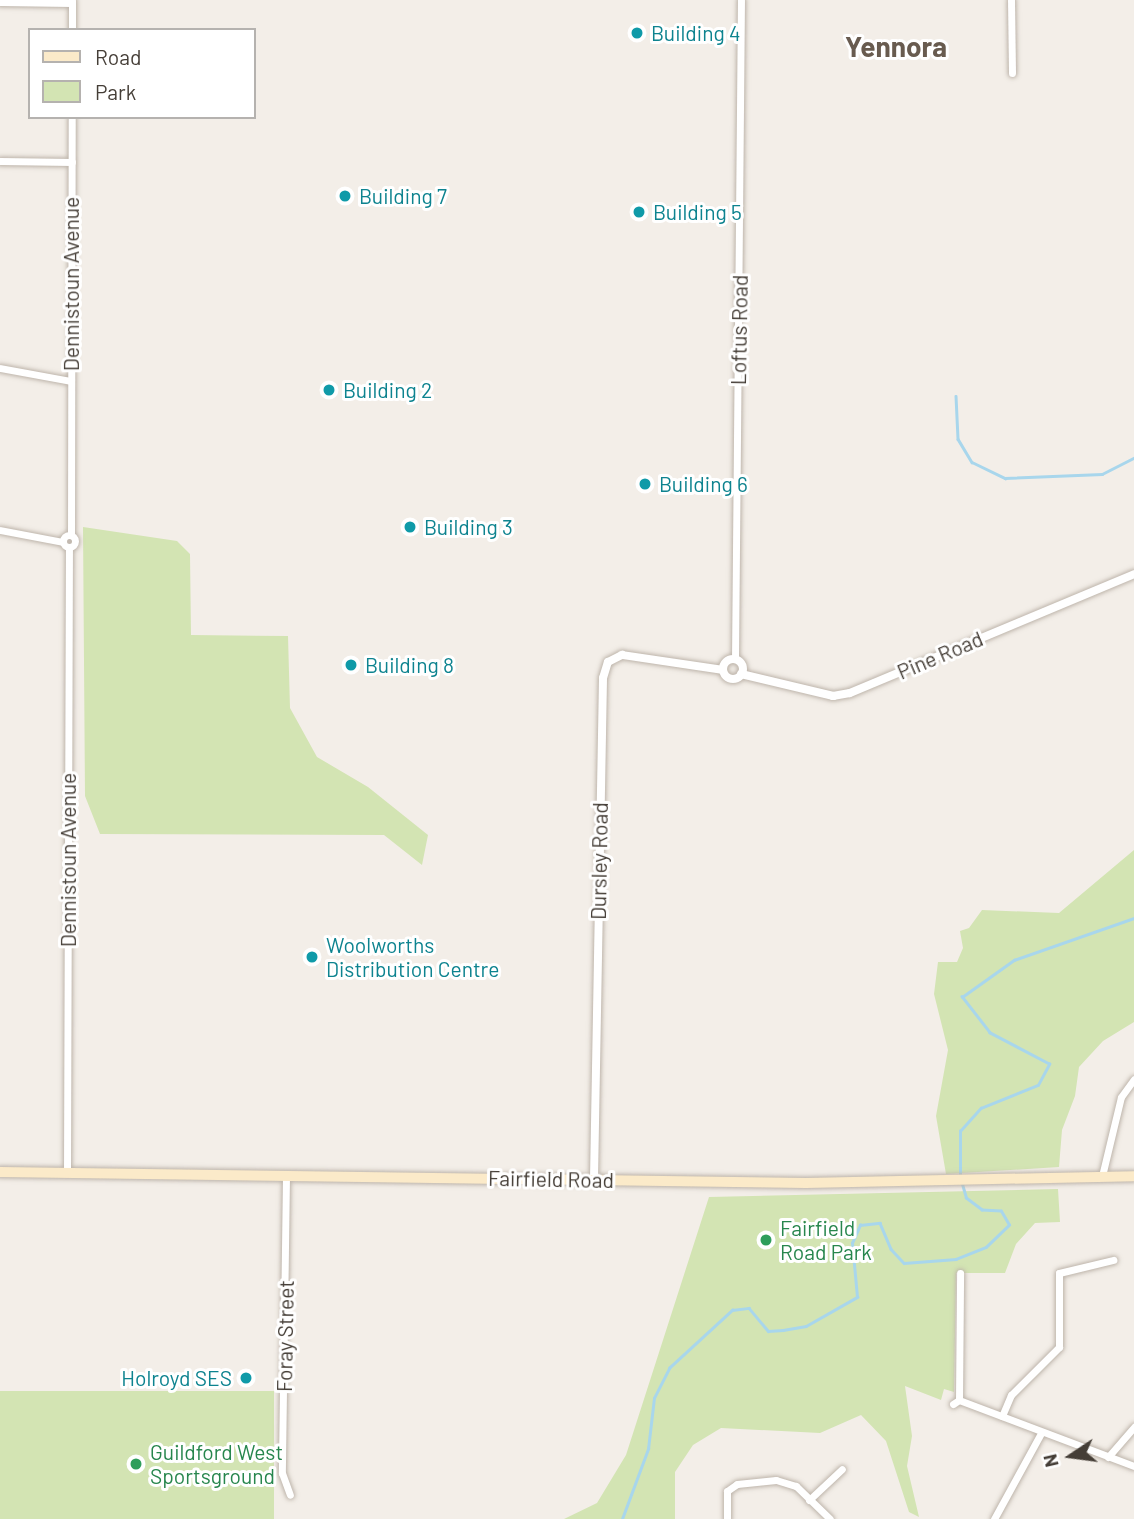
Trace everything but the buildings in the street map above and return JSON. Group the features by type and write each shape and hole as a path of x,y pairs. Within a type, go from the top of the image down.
{"main road":[{"name":"Fairfield Road","path":"0,1172 948,1182 1134,1176"}],"street":[{"name":"Loftus Road","path":"735,659 741,0"},
{"path":"1010,0 1012,73"},
{"path":"0,2 72,1 72,28"},
{"name":"Dennistoun Avenue","path":"67,1172 66,545 71,534 72,119"},
{"path":"0,161 72,162"},
{"path":"0,368 71,381"},
{"path":"0,530 66,545"},
{"name":"Pine Road","path":"741,674 833,696 850,693 1134,574"},
{"name":"Dursley Road","path":"594,1179 603,677 608,662 622,655 723,670"},
{"path":"735,659 742,665 741,674 730,679 723,670 726,661 735,659"},
{"path":"1101,1176 1121,1097 1134,1079"},
{"name":"Foray Street","path":"286,1176 282,1473 290,1495"},
{"path":"1002,1416 1011,1395 1059,1347 1059,1272 1113,1260"},
{"path":"960,1273 956,1402 1002,1416 1134,1466"},
{"path":"1108,1457 1134,1427"},
{"path":"994,1519 1041,1433"},
{"path":"809,1500 842,1469"},
{"path":"727,1519 727,1491 737,1483 776,1480 796,1486 830,1519"}],"green space":[{"path":"83,527 177,541 190,554 191,635 288,636 290,708 317,757 368,787 428,835 422,865 384,835 100,834 85,796"},
{"path":"1134,850 1134,1022 1103,1041 1079,1067 1075,1096 1062,1130 1059,1167 946,1174 936,1116 948,1050 934,994 938,962 957,962 963,948 960,931 969,928 982,910 1059,913"},
{"name":"Fairfield Road Park","path":"1058,1189 1060,1222 1035,1223 1016,1244 1005,1273 956,1273 954,1392 944,1389 941,1400 905,1386 912,1436 907,1466 919,1517 909,1512 886,1441 861,1415 820,1433 721,1428 693,1445 675,1472 675,1519 564,1519 597,1503 626,1455 709,1197"},
{"name":"Guildford West Sportsground","path":"0,1391 274,1391 274,1519 0,1519"}],"waterway":[{"path":"956,396 958,439 972,462 1005,478 1102,474 1134,458"},
{"path":"960,1177 960,1131 981,1108 1038,1085 1049,1064 990,1033 962,997 1014,960 1134,918"},
{"path":"622,1519 648,1449 654,1398 669,1368 732,1310 749,1308 768,1331 783,1330 806,1326 857,1297 852,1243 860,1225 880,1223 891,1249 904,1263 956,1259 986,1247 1009,1225 1001,1211 982,1210 966,1198 962,1184"}],"place":[{"name":"Building 4","path":"637,33"},
{"name":"Building 7","path":"345,196"},
{"name":"Building 5","path":"639,212"},
{"name":"Building 2","path":"329,390"},
{"name":"Building 6","path":"645,484"},
{"name":"Building 3","path":"410,527"},
{"name":"Building 8","path":"351,665"},
{"name":"Woolworths Distribution Centre","path":"312,957"},
{"name":"Fairfield Road Park","path":"766,1240"},
{"name":"Holroyd SES","path":"246,1378"},
{"name":"Guildford West Sportsground","path":"136,1464"}],"district":[{"name":"Yennora","path":"896,46"}]}
